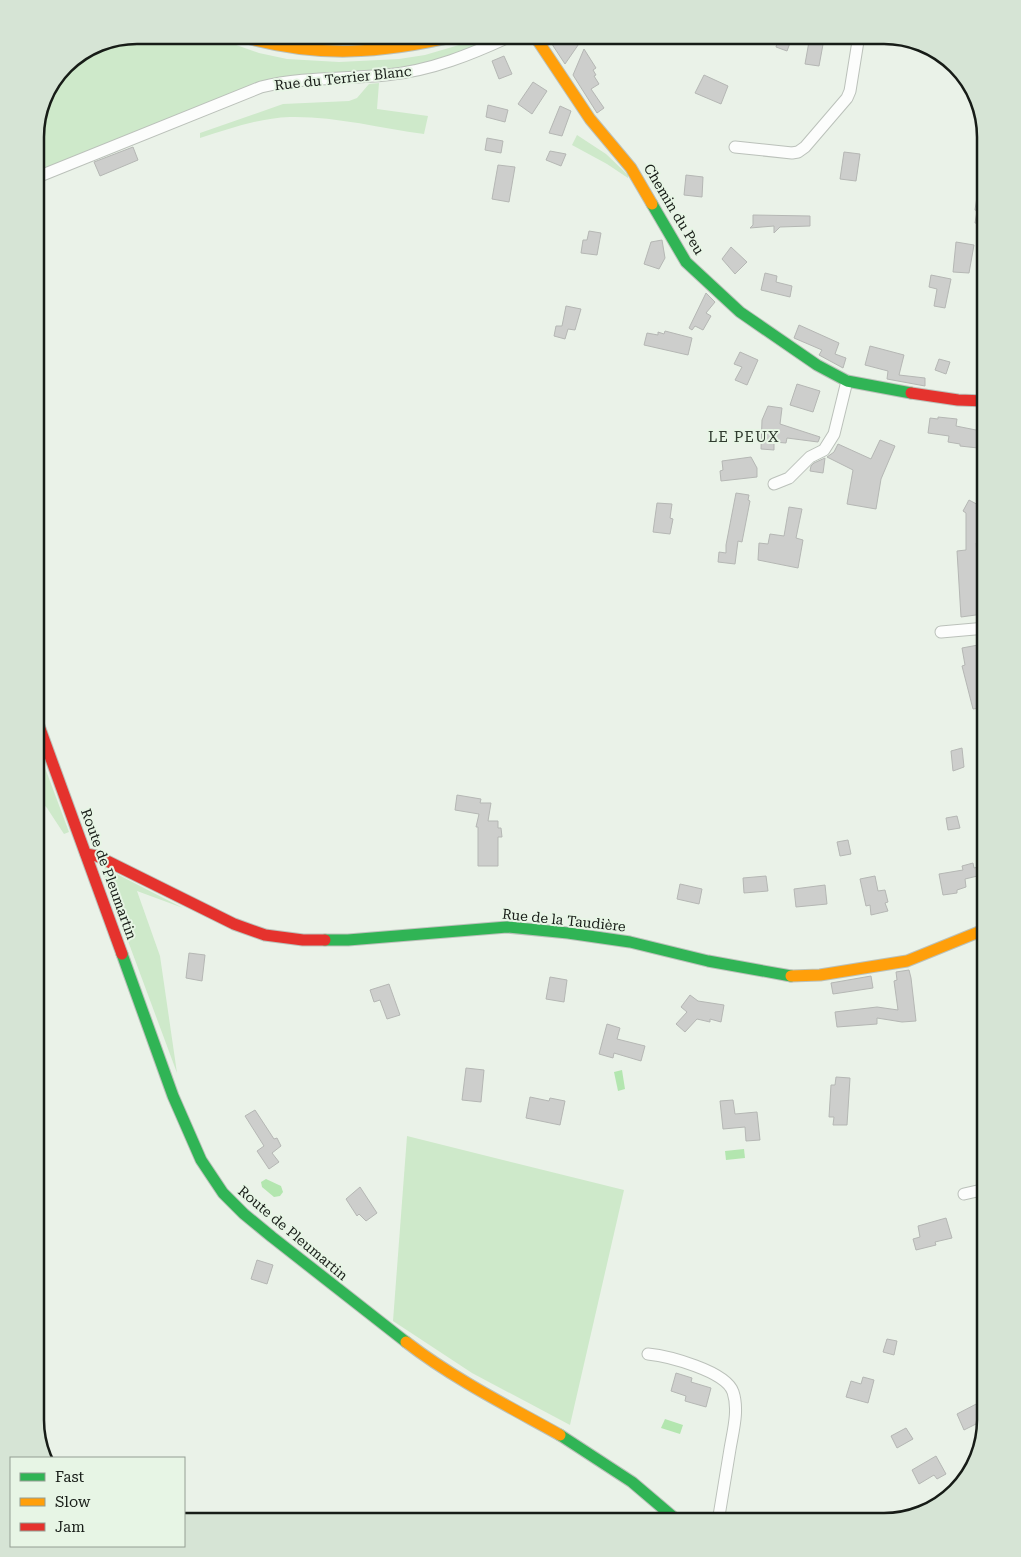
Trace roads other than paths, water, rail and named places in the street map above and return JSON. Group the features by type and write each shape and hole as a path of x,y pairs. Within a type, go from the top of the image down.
{"street":[{"path":"279,44 299,49 341,52 418,44"},
{"name":"Rue du Terrier Blanc","path":"44,174 261,87 290,81 387,75 412,71 447,63 493,44"},
{"name":"Chemin du Peu","path":"541,44 590,119 631,168 686,262 740,312 817,365 847,381 932,396 977,401"},
{"path":"735,148 792,154 805,148 847,98 850,91 858,44"},
{"path":"774,484 789,478 810,457 824,450 834,434 847,381"},
{"path":"941,632 977,629"},
{"name":"Route de Pleumartin","path":"44,739 184,1124 201,1160 223,1193 244,1214 272,1237 426,1357 463,1381 553,1430 596,1457 632,1482 668,1513"},
{"name":"Rue de la Taudière","path":"86,854 97,856 234,924 265,935 303,940 348,940 508,927 630,942 708,961 794,977 820,975 907,961 977,933"},
{"path":"964,1194 977,1191"},
{"path":"648,1354 664,1356 711,1372 724,1380 733,1391 736,1410 719,1513"}],"district":[{"name":"LE PEUX","path":"744,437"}]}
